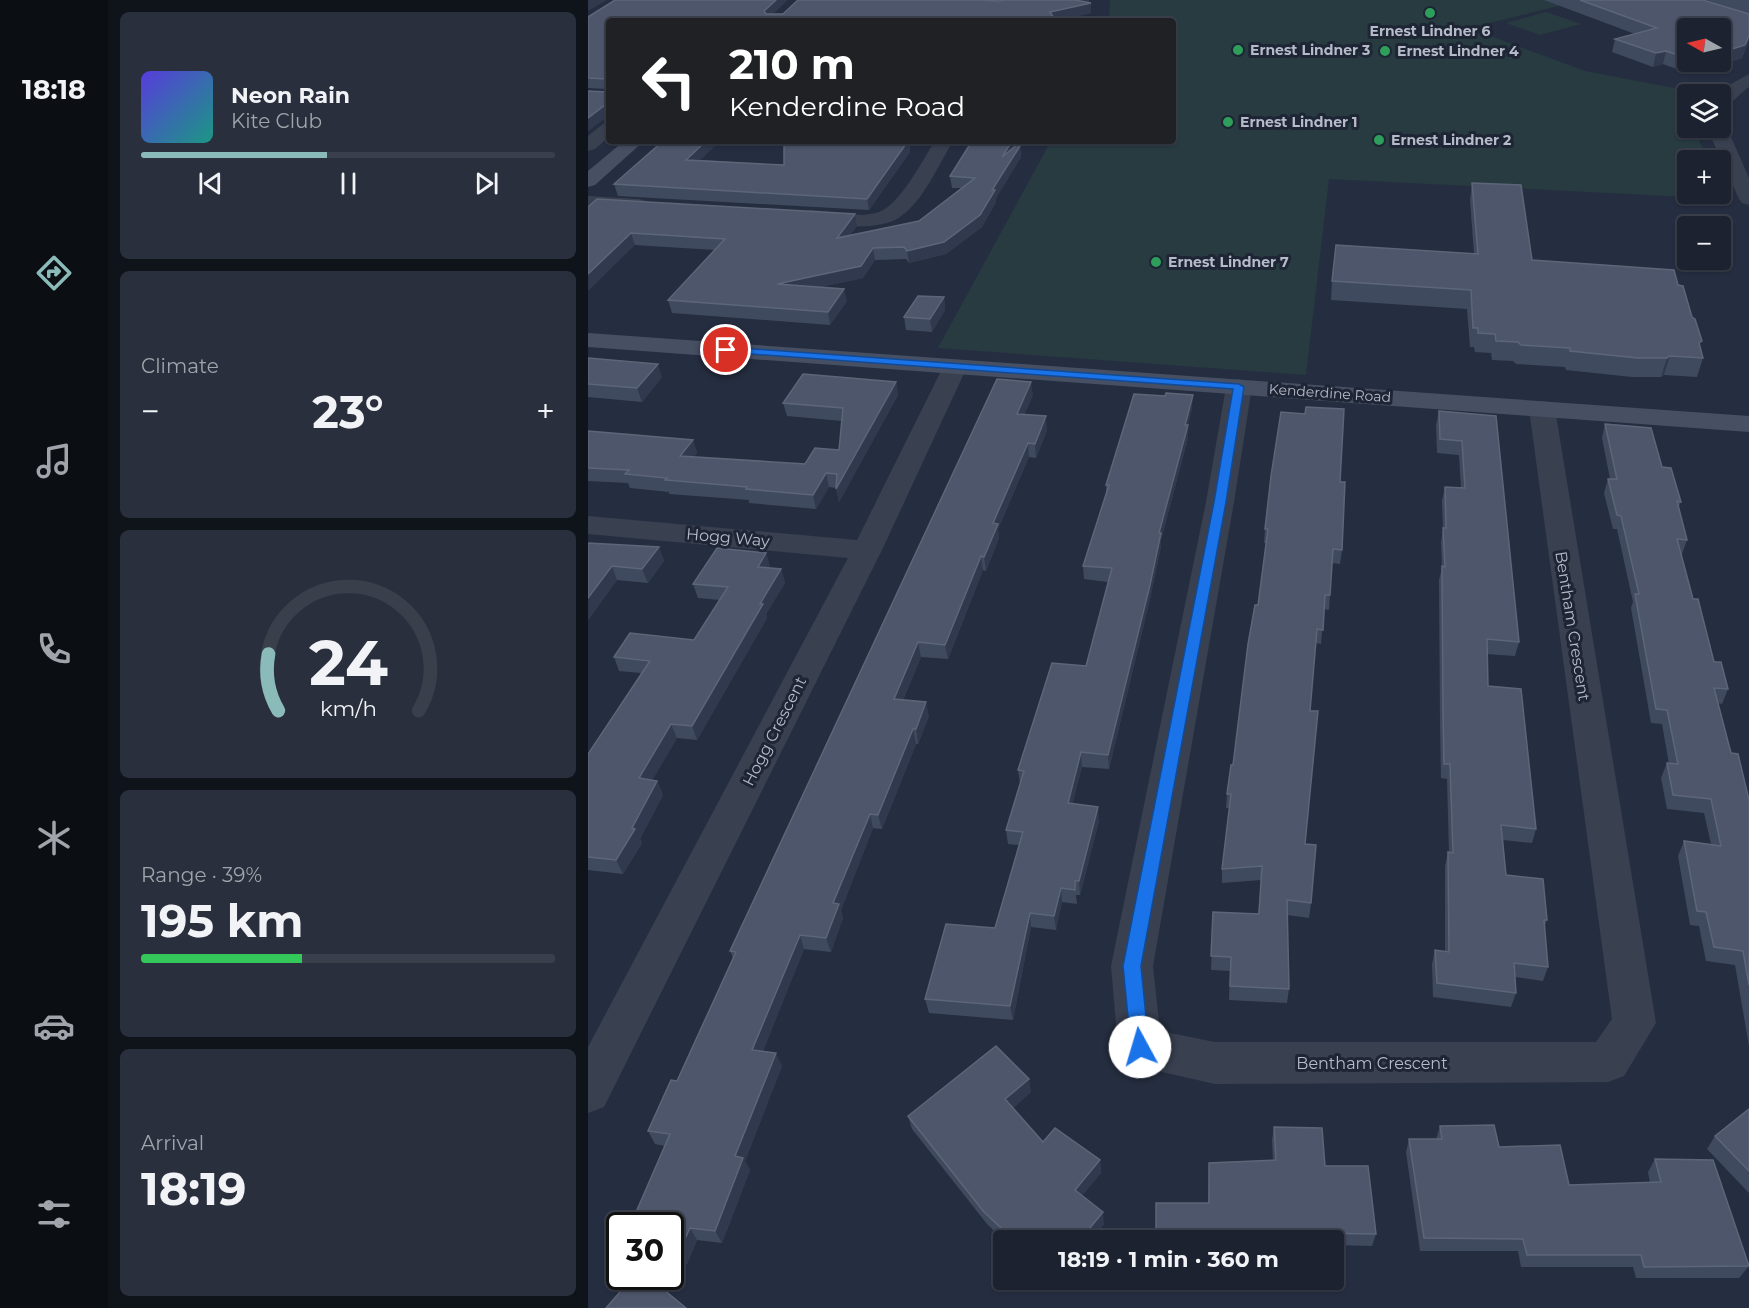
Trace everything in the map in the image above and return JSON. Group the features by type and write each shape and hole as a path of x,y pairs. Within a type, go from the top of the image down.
{"street":[{"path":"1731,91 1749,79"},
{"path":"588,144 606,130"},
{"path":"1720,138 1749,199"},
{"path":"588,181 631,144"},
{"path":"797,215 855,219 887,217 902,205 942,144"},
{"path":"588,160 610,162"},
{"path":"588,202 659,206"},
{"name":"Kenderdine Road","path":"588,340 1749,424"},
{"name":"Hogg Crescent","path":"588,1092 867,550 955,367"},
{"name":"Bentham Crescent","path":"1239,387 1218,513 1132,966 1140,1047 1215,1063 1608,1062 1634,1023 1542,409"},
{"name":"Hogg Way","path":"588,525 867,550"}],"shaded area":[{"path":"1110,0 1583,0 1469,28 1585,71 1677,89 1677,138 1698,138 1704,150 1677,150 1677,196 1329,179 1306,375 938,348 1049,144 1176,144 1176,18 1109,18"},
{"path":"1546,12 1581,24 1540,35 1506,23"}],"building":[{"path":"615,0 776,0 764,11 766,14 783,14 798,0 1075,0 1091,3 1050,12 1054,18 606,18 606,79 588,78 588,17"},
{"path":"1580,0 1703,0 1749,14 1749,36 1745,45 1731,49 1731,18 1677,18 1677,55 1666,51 1656,53 1615,39 1657,28"},
{"path":"588,91 606,92 606,104 588,118"},
{"path":"660,144 703,144 686,160 784,165 784,144 906,144 867,199 614,184"},
{"path":"970,144 1010,144 1002,157 1018,144 1020,146 992,190 995,190 980,215 944,242 907,251 904,247 873,248 861,266 777,284 844,289 828,312 668,300 725,239 631,233 588,274 588,207 597,199 855,214 837,238 919,221 975,178 950,176"},
{"path":"1472,183 1521,185 1532,260 1674,270 1678,285 1683,286 1692,317 1695,319 1702,341 1699,343 1703,358 1670,356 1667,358 1638,358 1570,351 1570,348 1496,341 1495,334 1478,333 1478,328 1473,328 1471,290 1332,281 1336,245 1478,254"},
{"path":"918,296 944,297 930,319 904,317"},
{"path":"588,358 658,364 637,388 588,384"},
{"path":"803,374 896,382 836,489 837,474 826,473 813,495 625,474 629,470 588,468 588,431 693,440 680,456 805,464 815,448 839,450 843,408 783,403"},
{"path":"997,379 1031,382 1017,414 1046,416 1035,444 1028,443 993,523 998,524 984,557 981,556 945,645 918,642 894,699 926,702 916,729 913,729 878,815 870,814 833,903 839,904 826,938 800,935 752,1050 776,1053 735,1156 743,1158 715,1231 690,1228 684,1241 684,1212 636,1212 670,1134 648,1131 671,1080 677,1081 736,952 730,951"},
{"path":"1166,393 1193,395 1185,425 1188,425 1159,533 1161,533 1150,585 1108,755 1081,752 1068,803 1098,807 1079,881 1075,881 1075,890 1061,888 1054,916 1030,913 1010,1006 925,999 946,924 995,928 1023,832 1006,830 1024,771 1018,770 1052,663 1086,666 1112,568 1083,566 1109,485 1106,485 1134,394 1165,396"},
{"path":"1306,407 1344,409 1340,482 1345,482 1342,550 1333,549 1330,595 1325,595 1323,630 1317,629 1310,711 1318,711 1305,844 1316,845 1311,903 1287,900 1289,989 1230,986 1231,957 1211,956 1213,912 1259,914 1262,866 1222,869 1231,794 1227,794 1231,765 1233,765 1248,644 1255,605 1258,605 1268,529 1265,529 1271,476 1281,412 1305,414"},
{"path":"1439,411 1496,416 1519,642 1487,639 1488,686 1521,689 1536,829 1501,825 1506,875 1543,879 1547,920 1544,920 1548,967 1514,963 1516,993 1437,983 1435,950 1449,952 1448,852 1453,853 1450,764 1444,764 1442,566 1445,567 1443,528 1446,528 1445,487 1465,488 1462,441 1440,439"},
{"path":"1605,424 1651,428 1662,467 1671,468 1681,502 1677,501 1687,540 1677,539 1693,599 1698,599 1714,662 1721,662 1728,689 1714,688 1731,753 1738,754 1749,800 1749,985 1743,951 1714,947 1706,912 1697,911 1684,841 1721,846 1711,799 1673,795 1667,763 1678,764 1667,710 1656,709 1635,594 1639,594 1621,516 1617,515 1608,479 1617,479"},
{"path":"588,543 659,547 642,569 612,566 588,598"},
{"path":"717,548 766,553 758,567 781,569 692,726 671,724 639,778 657,781 632,828 635,829 616,860 588,857 588,754 650,661 614,657 630,633 694,640 728,587 693,584"},
{"path":"996,1046 1029,1079 1005,1099 1043,1142 1055,1128 1100,1160 1075,1190 1103,1212 1088,1230 1003,1230 984,1212 908,1116"},
{"path":"1749,1109 1749,1171 1715,1136"},
{"path":"1494,1125 1499,1147 1560,1145 1569,1185 1661,1182 1655,1159 1713,1160 1749,1266 1644,1267 1641,1255 1527,1255 1523,1239 1424,1238 1409,1139 1442,1139 1440,1126"},
{"path":"1274,1127 1322,1128 1325,1166 1368,1166 1376,1234 1344,1233 1344,1230 1156,1230 1156,1203 1209,1203 1209,1163 1276,1160"},
{"path":"622,1290 664,1290 686,1308 606,1308"}],"place":[{"name":"Ernest Lindner 6","path":"1430,13"},
{"name":"Ernest Lindner 3","path":"1238,50"},
{"name":"Ernest Lindner 4","path":"1385,51"},
{"name":"Ernest Lindner 1","path":"1228,122"},
{"name":"Ernest Lindner 2","path":"1379,140"},
{"name":"Ernest Lindner 7","path":"1156,262"}],"route":[{"path":"726,350 1239,387 1220,502 1132,966 1140,1047"}]}
